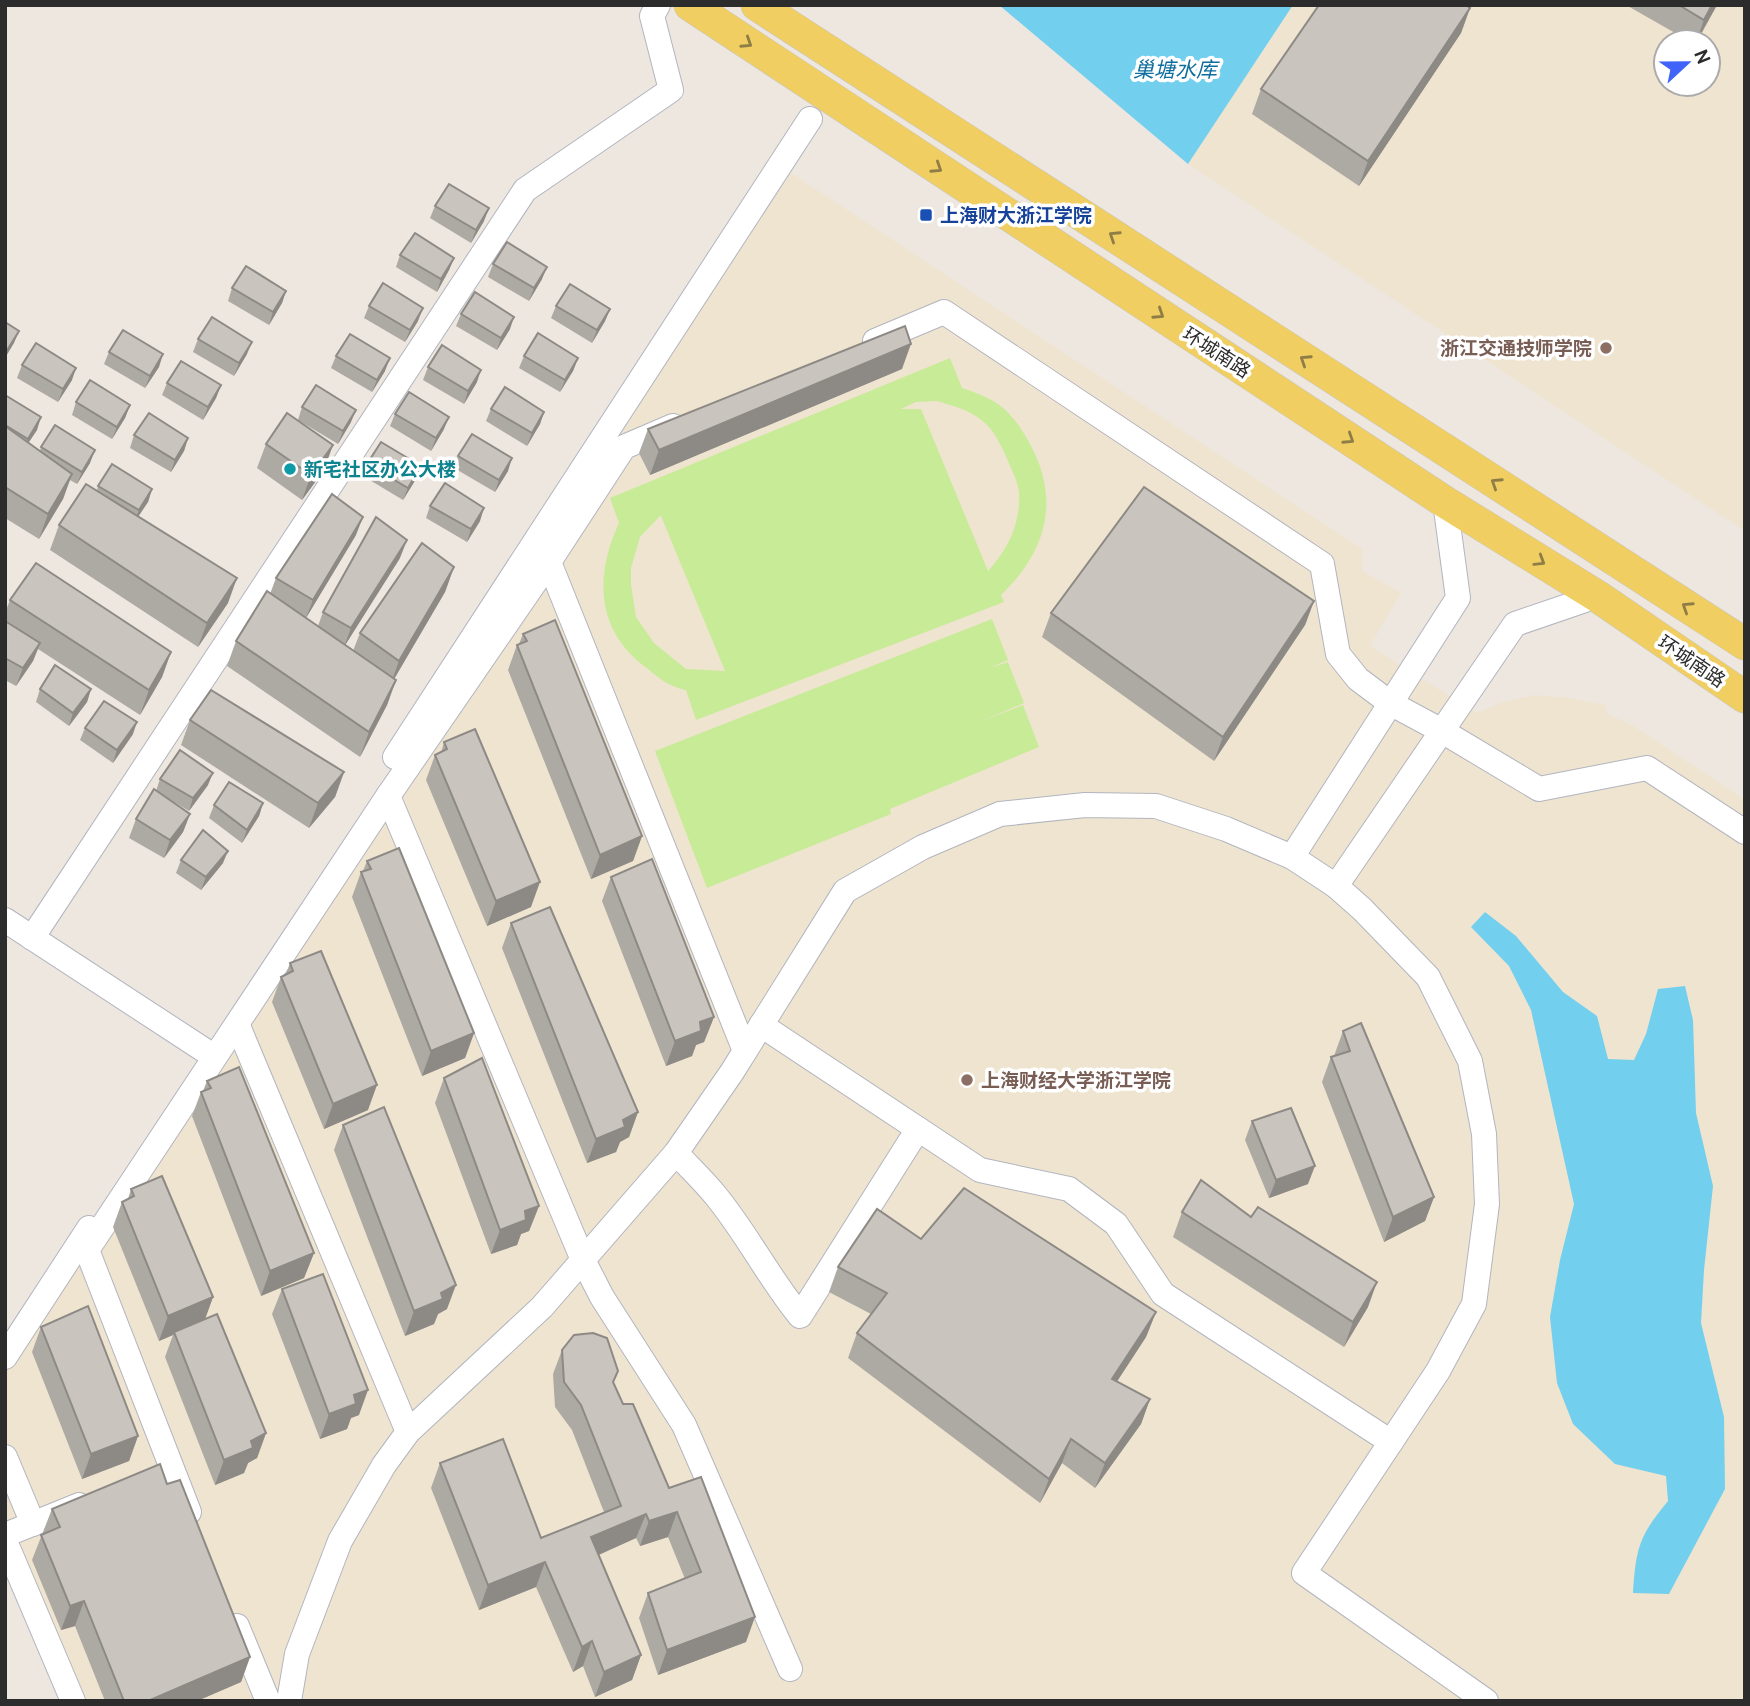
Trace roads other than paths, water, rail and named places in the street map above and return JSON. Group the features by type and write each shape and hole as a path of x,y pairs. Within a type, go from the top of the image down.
{"main road":[{"name":"环城南路","path":"690,5 1445,502 1597,596 1745,697"},
{"path":"757,5 1745,644"}],"street":[{"path":"32,937 525,190 671,90 652,16 657,5"},
{"path":"5,1357 810,119"},
{"path":"855,350 944,312 1322,564 1338,654 1358,679 1390,703 1539,789 1647,768 1745,832"},
{"path":"5,1378 388,796 549,562 624,447 688,420"},
{"path":"1292,856 1458,598 1445,502"},
{"path":"549,562 745,1051"},
{"path":"1336,886 1515,624 1597,596"},
{"path":"388,796 583,1261 602,1297 684,1425 790,1669"},
{"path":"289,1701 297,1654 340,1541 384,1465 408,1432 541,1307 676,1153 745,1051 845,891 923,847 1000,814 1085,805 1156,806 1226,829 1292,856 1336,886 1428,976 1470,1061 1484,1134 1487,1205 1474,1304 1438,1371 1304,1573 1486,1701"},
{"path":"5,920 204,1050"},
{"path":"761,1025 979,1170 1069,1189 1116,1224 1163,1294 1391,1442"},
{"path":"238,1026 408,1432"},
{"path":"676,1153 716,1197 800,1316 918,1129"},
{"path":"87,1250 196,1529"},
{"path":"5,1457 33,1524"},
{"path":"146,1478 171,1468"},
{"path":"5,1535 96,1498"},
{"path":"5,1541 72,1701"},
{"path":"227,1603 268,1701"}],"water":[{"name":"巢塘水库","path":"999,5 1293,5 1188,164"},
{"path":"1485,912 1516,936 1563,992 1597,1016 1608,1059 1634,1060 1646,1034 1658,989 1685,986 1693,1020 1696,1113 1713,1186 1701,1323 1724,1417 1725,1489 1669,1594 1633,1593 1641,1543 1668,1501 1666,1476 1615,1464 1573,1424 1557,1383 1550,1317 1574,1204 1531,1010 1509,966 1471,927"}],"place":[{"name":"上海财大浙江学院","path":"926,215"},
{"name":"浙江交通技师学院","path":"1606,348"},
{"name":"新宅社区办公大楼","path":"290,469"},
{"name":"上海财经大学浙江学院","path":"967,1080"}]}
